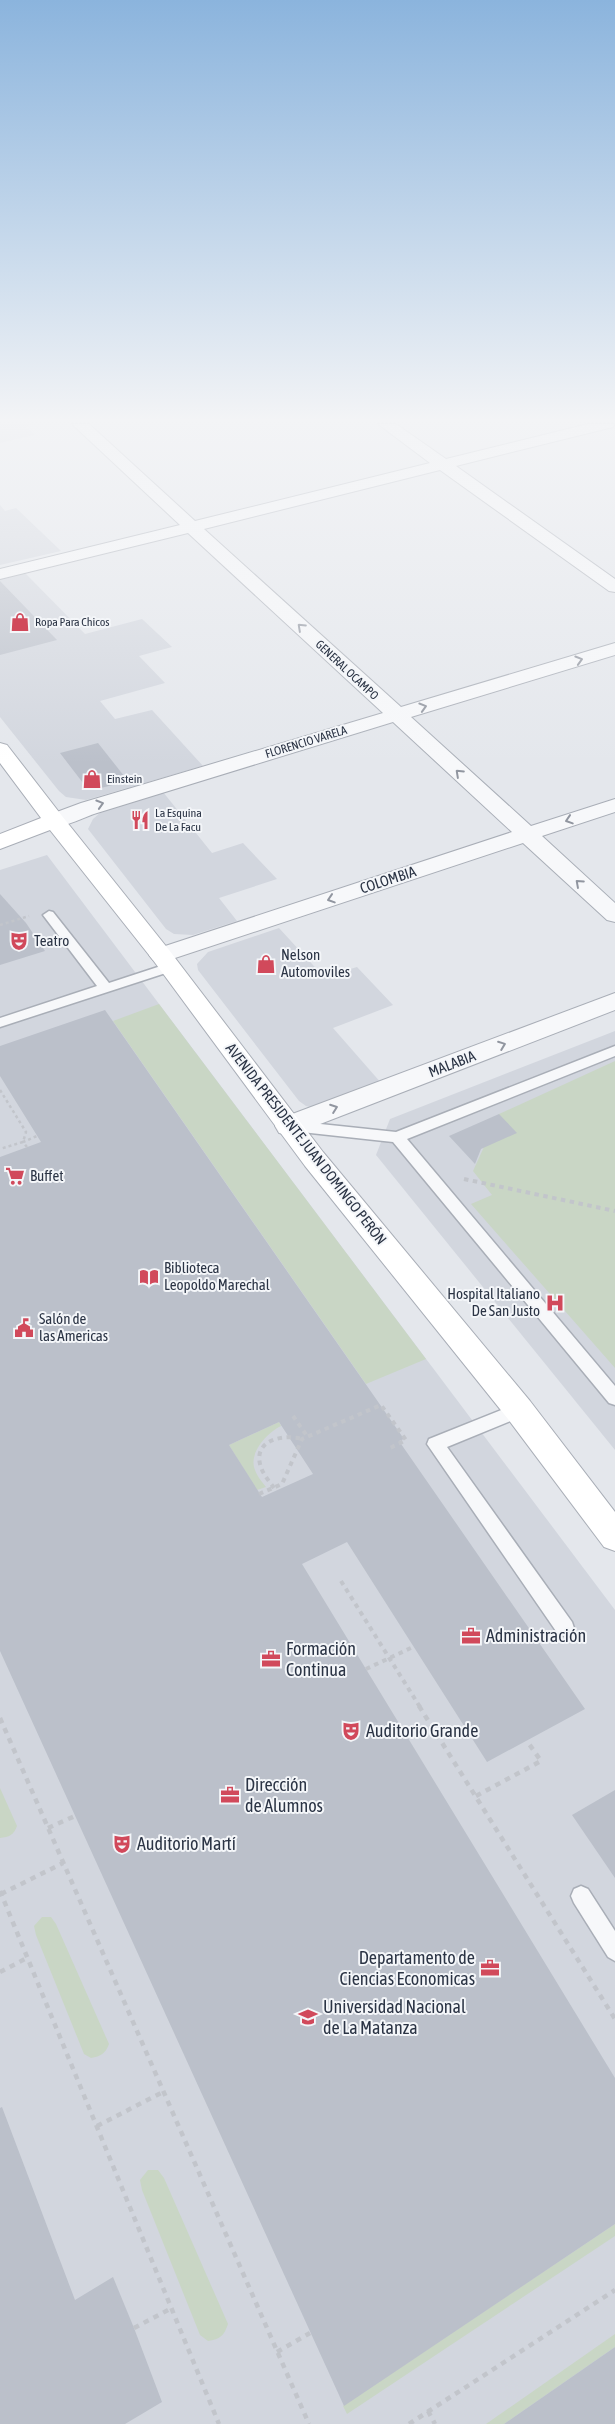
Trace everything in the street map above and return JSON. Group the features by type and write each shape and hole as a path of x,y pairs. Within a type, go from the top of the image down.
{"main road":[{"name":"AVENIDA PRESIDENTE JUAN DOMINGO PERÓN","path":"0,749 54,821 166,961 288,1126 520,1410 615,1537"},
{"name":"FLORENCIO VARELA","path":"0,842 54,821"}],"street":[{"path":"0,574 148,537"},
{"name":"GENERAL OCAMPO","path":"204,537 615,916"},
{"path":"545,537 615,587"},
{"name":"FLORENCIO VARELA","path":"54,821 88,808 615,649"},
{"name":"COLOMBIA","path":"166,961 525,834 615,805"},
{"name":"MALABIA","path":"288,1126 615,1001"}],"lane":[{"path":"49,915 105,987"},
{"path":"0,1023 105,987 166,961"},
{"path":"288,1126 397,1137 615,1051"},
{"path":"397,1137 615,1398"},
{"path":"520,1410 435,1444 566,1628"},
{"path":"581,1896 615,1950"}],"path":[{"path":"0,925 46,911 49,915"},
{"path":"0,1090 26,1132 23,1142"},
{"path":"0,1149 37,1136"},
{"path":"23,1142 27,1147"},
{"path":"426,1171 615,1211"},
{"path":"259,1494 282,1484 302,1439 381,1406 406,1440 388,1449"},
{"path":"293,1416 307,1436"},
{"path":"274,1488 262,1470 259,1461 261,1452 271,1440 283,1436 302,1439"},
{"path":"342,1581 615,2020"},
{"path":"366,1669 413,1647"},
{"path":"0,1718 308,2424"},
{"path":"476,1796 541,1761 527,1740"},
{"path":"48,1828 75,1816"},
{"path":"63,1863 1,1892 219,2424"},
{"path":"0,1972 28,1958"},
{"path":"97,2126 163,2092"},
{"path":"409,2424 615,2290"},
{"path":"134,2328 172,2308"},
{"path":"277,2352 310,2333"},
{"path":"428,2411 435,2424"}],"shaded area":[{"path":"0,537 46,537 61,551 0,565"},
{"path":"25,573 85,634 142,619 172,647 139,656 165,683 100,701 115,719 152,710 203,766 86,800 66,797 59,791 0,717 0,579"},
{"path":"163,792 212,853 243,843 277,879 219,898 237,921 193,935 174,934 166,929 88,829 93,819 101,812"},
{"name":"Universidad Nacional de La Matanza","path":"47,855 615,1610 615,2424 0,2424 0,870"},
{"path":"279,928 324,977 357,967 393,1005 333,1028 382,1084 314,1108 306,1106 299,1101 198,970 197,964 208,952"},
{"name":"Hospital Italiano De San Justo","path":"615,1031 615,1450 376,1155 390,1119"}],"green space":[{"path":"159,1004 426,1359 366,1384 113,1021"},
{"path":"615,1061 615,1368 471,1204 492,1195 473,1171 499,1114"},
{"path":"279,1422 281,1426 270,1433 256,1450 254,1464 256,1472 266,1487 257,1490 229,1445"},
{"path":"0,1788 17,1826 11,1835 0,1838"},
{"path":"42,1917 51,1917 56,1924 109,2044 100,2055 91,2058 84,2054 36,1935 34,1926"},
{"path":"148,2170 158,2170 164,2178 228,2324 223,2334 216,2339 208,2341 200,2335 142,2190 140,2180"},
{"path":"615,2224 615,2236 347,2414 343,2406"},
{"path":"615,2334 615,2347 504,2424 486,2424"}],"building":[{"path":"0,581 57,640 0,655"},
{"path":"98,743 128,781 101,788 83,783 60,753"},
{"name":"Teatro","path":"0,894 26,923 45,951 0,965"},
{"name":"Universidad Nacional de La Matanza","path":"105,1010 404,1439 399,1441 585,1709 487,1762 347,1542 302,1564 615,2078 615,2224 344,2406 0,1651 0,1157 41,1142 0,1076 0,1046","holes":["279,1422 313,1474 262,1497 229,1445"]},
{"path":"499,1114 517,1133 481,1149 475,1164 449,1136"},
{"path":"615,1790 615,1878 572,1815"},
{"path":"2,2107 75,2300 113,2277 134,2328 162,2402 125,2424 0,2424 0,2108"},
{"path":"615,2347 615,2424 504,2424"}],"place":[{"name":"Ropa Para Chicos","path":"20,622"},
{"name":"Einstein","path":"92,779"},
{"name":"La Esquina De La Facu","path":"140,820"},
{"name":"Teatro","path":"19,941"},
{"name":"Nelson Automoviles","path":"266,964"},
{"name":"Buffet","path":"15,1176"},
{"name":"Biblioteca Leopoldo Marechal","path":"149,1277"},
{"name":"Hospital Italiano De San Justo","path":"555,1303"},
{"name":"Salón de las Americas","path":"24,1328"},
{"name":"Administración","path":"471,1636"},
{"name":"Formación Continua","path":"271,1659"},
{"name":"Auditorio Grande","path":"351,1731"},
{"name":"Dirección de Alumnos","path":"230,1795"},
{"name":"Auditorio Martí","path":"122,1844"},
{"name":"Departamento de Ciencias Economicas","path":"490,1968"},
{"name":"Universidad Nacional de La Matanza","path":"308,2017"}]}
